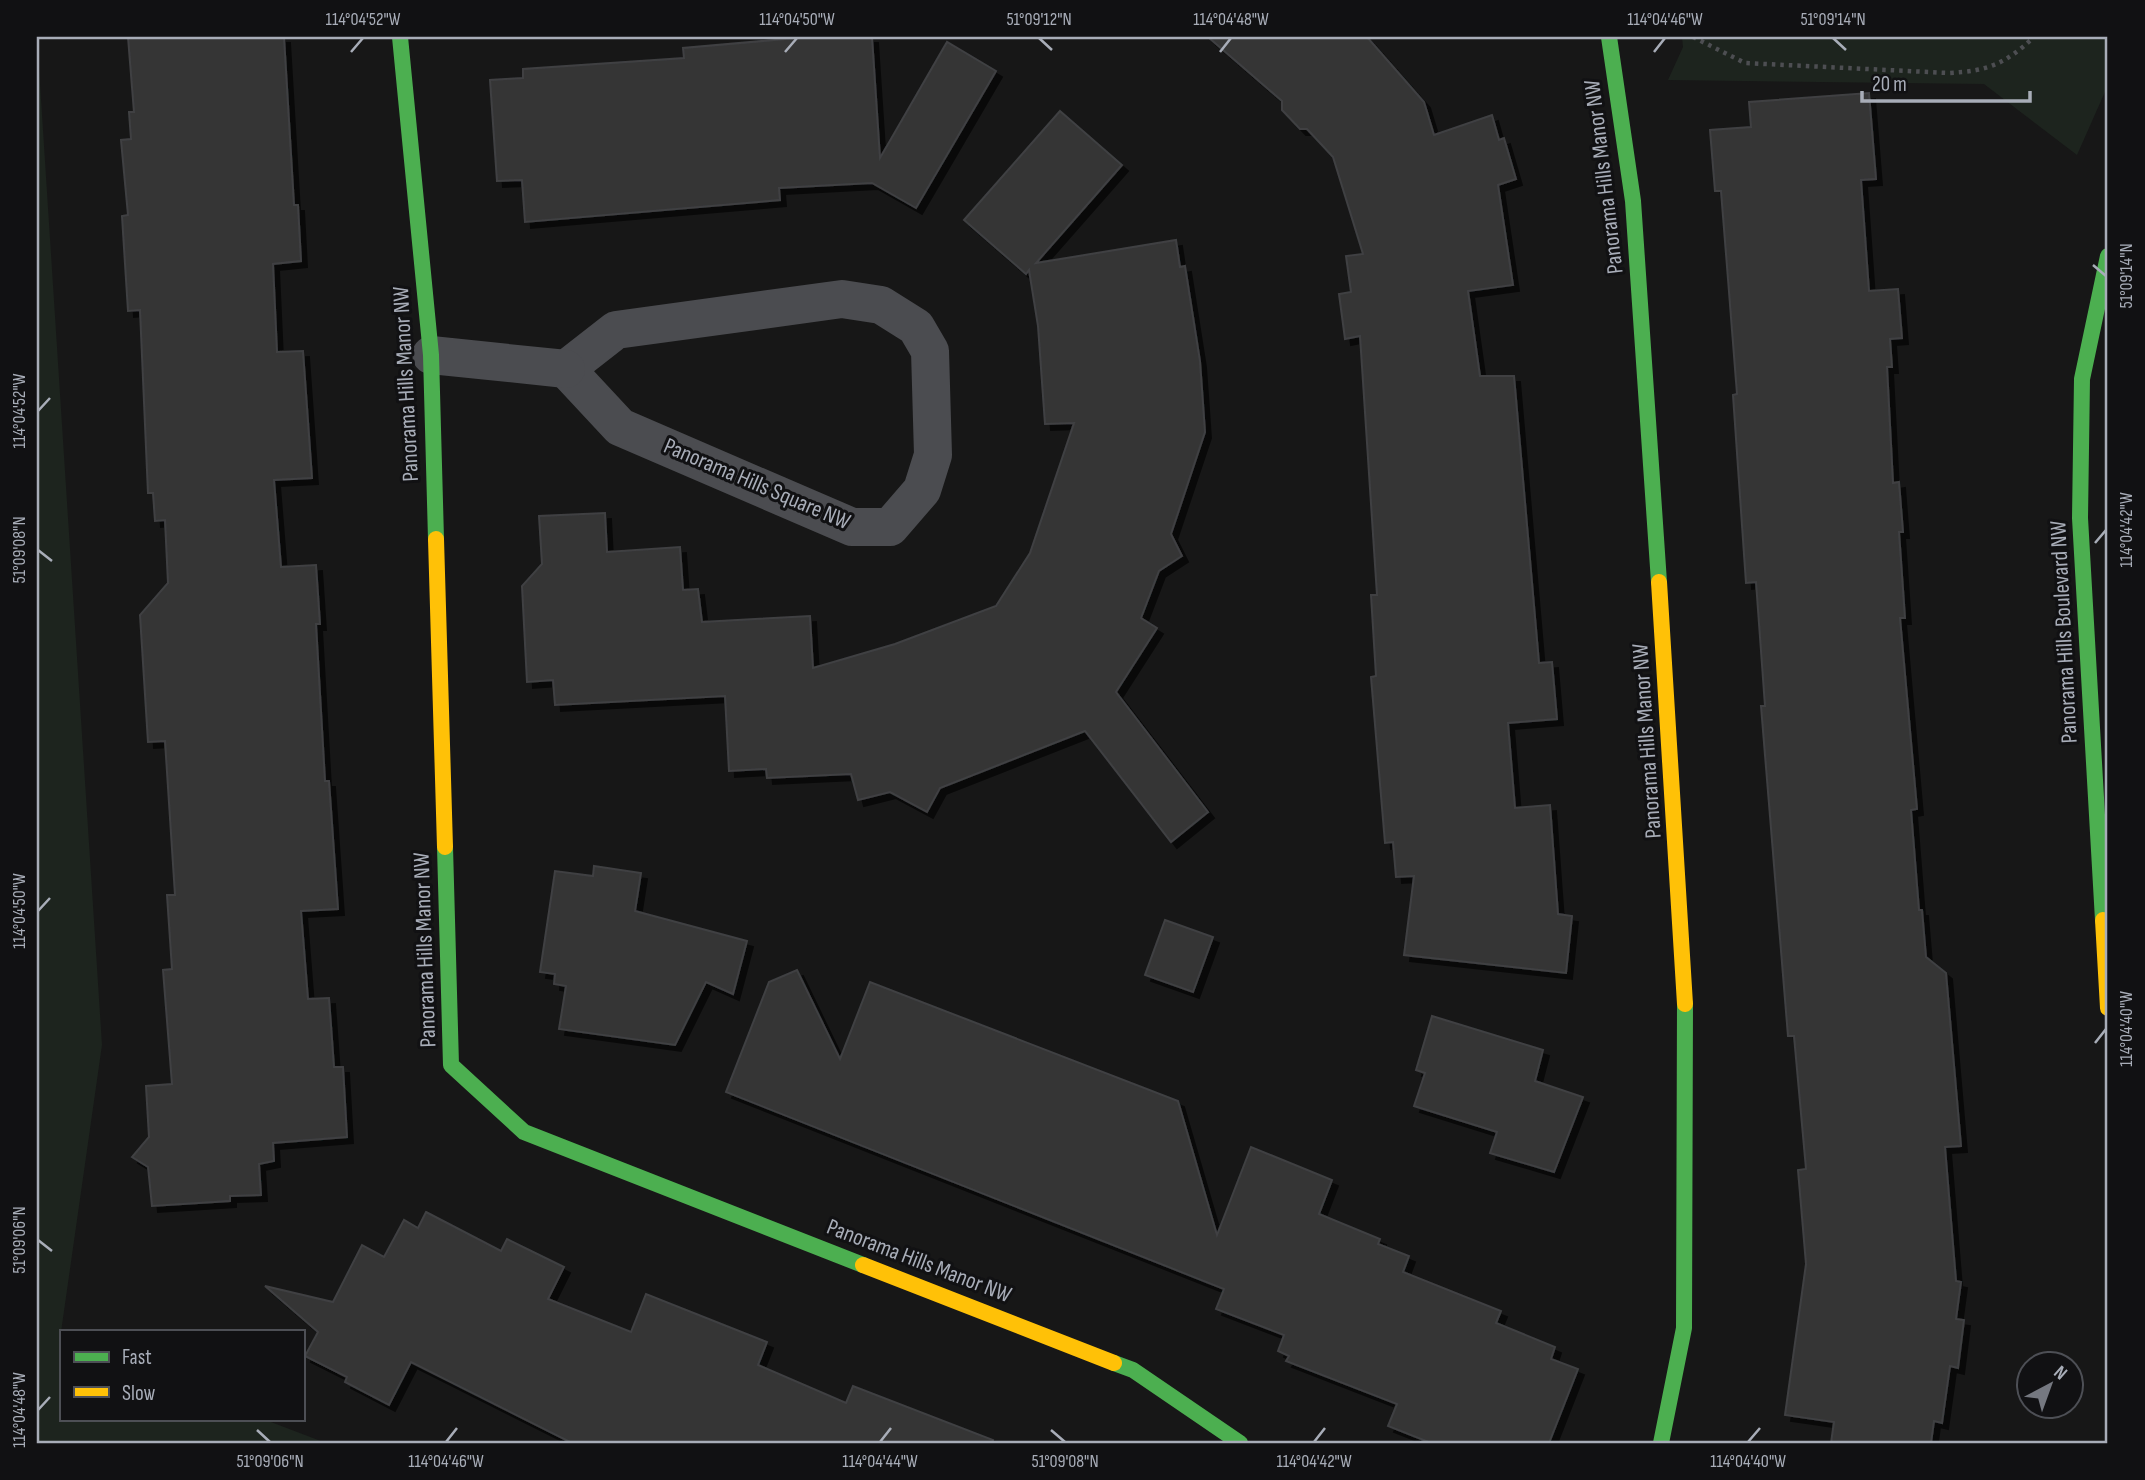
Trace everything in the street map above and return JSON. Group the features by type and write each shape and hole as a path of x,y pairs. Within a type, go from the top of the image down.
{"street":[{"name":"Panorama Hills Manor NW","path":"400,37 431,355 451,1065 524,1132 1133,1370 1240,1443"},
{"name":"Panorama Hills Manor NW","path":"1609,37 1633,201 1685,975 1684,1328 1661,1443"},
{"name":"Panorama Hills Boulevard NW","path":"2108,256 2082,379 2080,517 2108,1008"},
{"name":"Panorama Hills Square NW","path":"842,299 881,305 916,327 930,351 933,455 922,490 890,527 852,527 620,427 566,369 616,330 842,299"},
{"path":"431,355 566,369"}],"path":[{"path":"1693,37 1745,63 1949,73 1977,71 2010,59 2034,37"}],"shaded area":[{"path":"37,37 102,1045 60,1330 60,1420 266,1420 326,1443 37,1443"},
{"path":"1682,37 2108,37 2108,85 2077,155 1984,84 1668,80 1683,47"}],"building":[{"path":"128,37 284,37 294,205 298,205 301,261 273,264 277,352 303,351 312,478 274,480 281,567 316,565 320,624 316,624 325,781 329,781 338,909 301,911 308,999 329,998 334,1067 343,1067 347,1137 273,1143 274,1161 259,1164 261,1195 230,1196 230,1201 152,1206 148,1167 132,1157 149,1137 146,1086 172,1084 163,970 172,969 167,895 175,895 165,741 148,742 140,615 168,583 165,520 155,521 153,493 148,493 140,310 128,311 122,216 128,215 121,140 131,139 129,112 134,112"},
{"path":"808,37 872,37 880,158 947,42 996,71 916,208 872,183 779,188 780,200 525,222 522,180 497,181 490,80 523,78 523,69 684,58 683,48"},
{"path":"1208,37 1367,37 1424,102 1434,135 1492,115 1499,140 1504,138 1516,179 1498,185 1513,285 1468,291 1480,376 1514,376 1539,663 1552,662 1557,719 1508,723 1515,808 1550,805 1558,914 1572,916 1566,973 1404,955 1414,876 1396,877 1393,842 1385,843 1371,677 1376,676 1371,595 1377,595 1360,336 1345,339 1339,294 1351,292 1346,256 1363,254 1333,157 1307,129 1300,129 1282,110 1282,101"},
{"path":"1869,93 1876,179 1861,180 1869,291 1898,289 1902,338 1890,339 1892,367 1887,367 1893,483 1899,482 1903,532 1899,532 1905,618 1900,618 1917,809 1911,810 1919,910 1922,910 1926,957 1946,973 1961,1146 1945,1147 1956,1281 1961,1282 1956,1319 1964,1320 1958,1368 1950,1366 1942,1423 1934,1421 1931,1443 1831,1443 1834,1422 1785,1415 1806,1264 1798,1170 1806,1169 1794,1036 1788,1036 1761,706 1765,706 1756,582 1746,583 1733,395 1737,394 1728,279 1721,191 1715,191 1710,130 1751,127 1749,102"},
{"path":"1060,111 1122,165 1036,263 1176,240 1180,267 1185,266 1200,361 1205,432 1171,534 1182,556 1159,571 1141,618 1157,628 1116,692 1208,812 1171,842 1085,731 940,788 927,812 890,792 858,800 851,774 767,778 766,769 729,771 725,696 555,705 553,680 527,682 522,586 542,564 539,516 605,513 607,552 680,547 683,590 698,589 702,622 810,616 813,668 895,644 996,606 1030,553 1074,423 1045,424 1038,326 1029,270 1026,274 964,220"},
{"path":"594,866 641,873 635,911 747,941 733,994 706,982 675,1045 559,1029 566,986 554,984 555,974 540,972 555,871 593,876"},
{"path":"1165,920 1213,937 1193,992 1145,975"},
{"path":"797,970 840,1059 870,982 1178,1101 1217,1235 1251,1147 1332,1180 1319,1214 1380,1239 1378,1244 1409,1256 1403,1272 1501,1311 1496,1323 1555,1347 1551,1359 1578,1369 1549,1443 1431,1443 1388,1426 1397,1404 1286,1361 1289,1356 1278,1351 1284,1335 1216,1309 1224,1289 726,1092 769,982"},
{"path":"1432,1016 1543,1050 1535,1081 1583,1097 1554,1172 1490,1153 1497,1132 1414,1106 1425,1073 1416,1070"},
{"path":"426,1212 501,1251 507,1239 564,1267 548,1299 631,1332 646,1294 767,1342 758,1365 846,1403 853,1386 993,1440 992,1443 572,1443 411,1362 389,1405 345,1382 347,1377 305,1356 318,1332 265,1286 333,1302 362,1245 384,1257 404,1220 418,1228"}],"traffic: fast":[{"path":"400,37 431,355 436,539"},
{"path":"1609,37 1633,201 1659,582"},
{"path":"2103,920 2080,518 2082,379 2108,256"},
{"path":"445,847 451,1065 524,1132 863,1265"},
{"path":"1661,1443 1684,1328 1685,1004"},
{"path":"1114,1363 1133,1370 1240,1443"}],"traffic: slow":[{"path":"436,539 445,847"},
{"path":"1659,582 1685,1004"},
{"path":"2103,920 2108,1008"},
{"path":"863,1265 1114,1363"}]}
